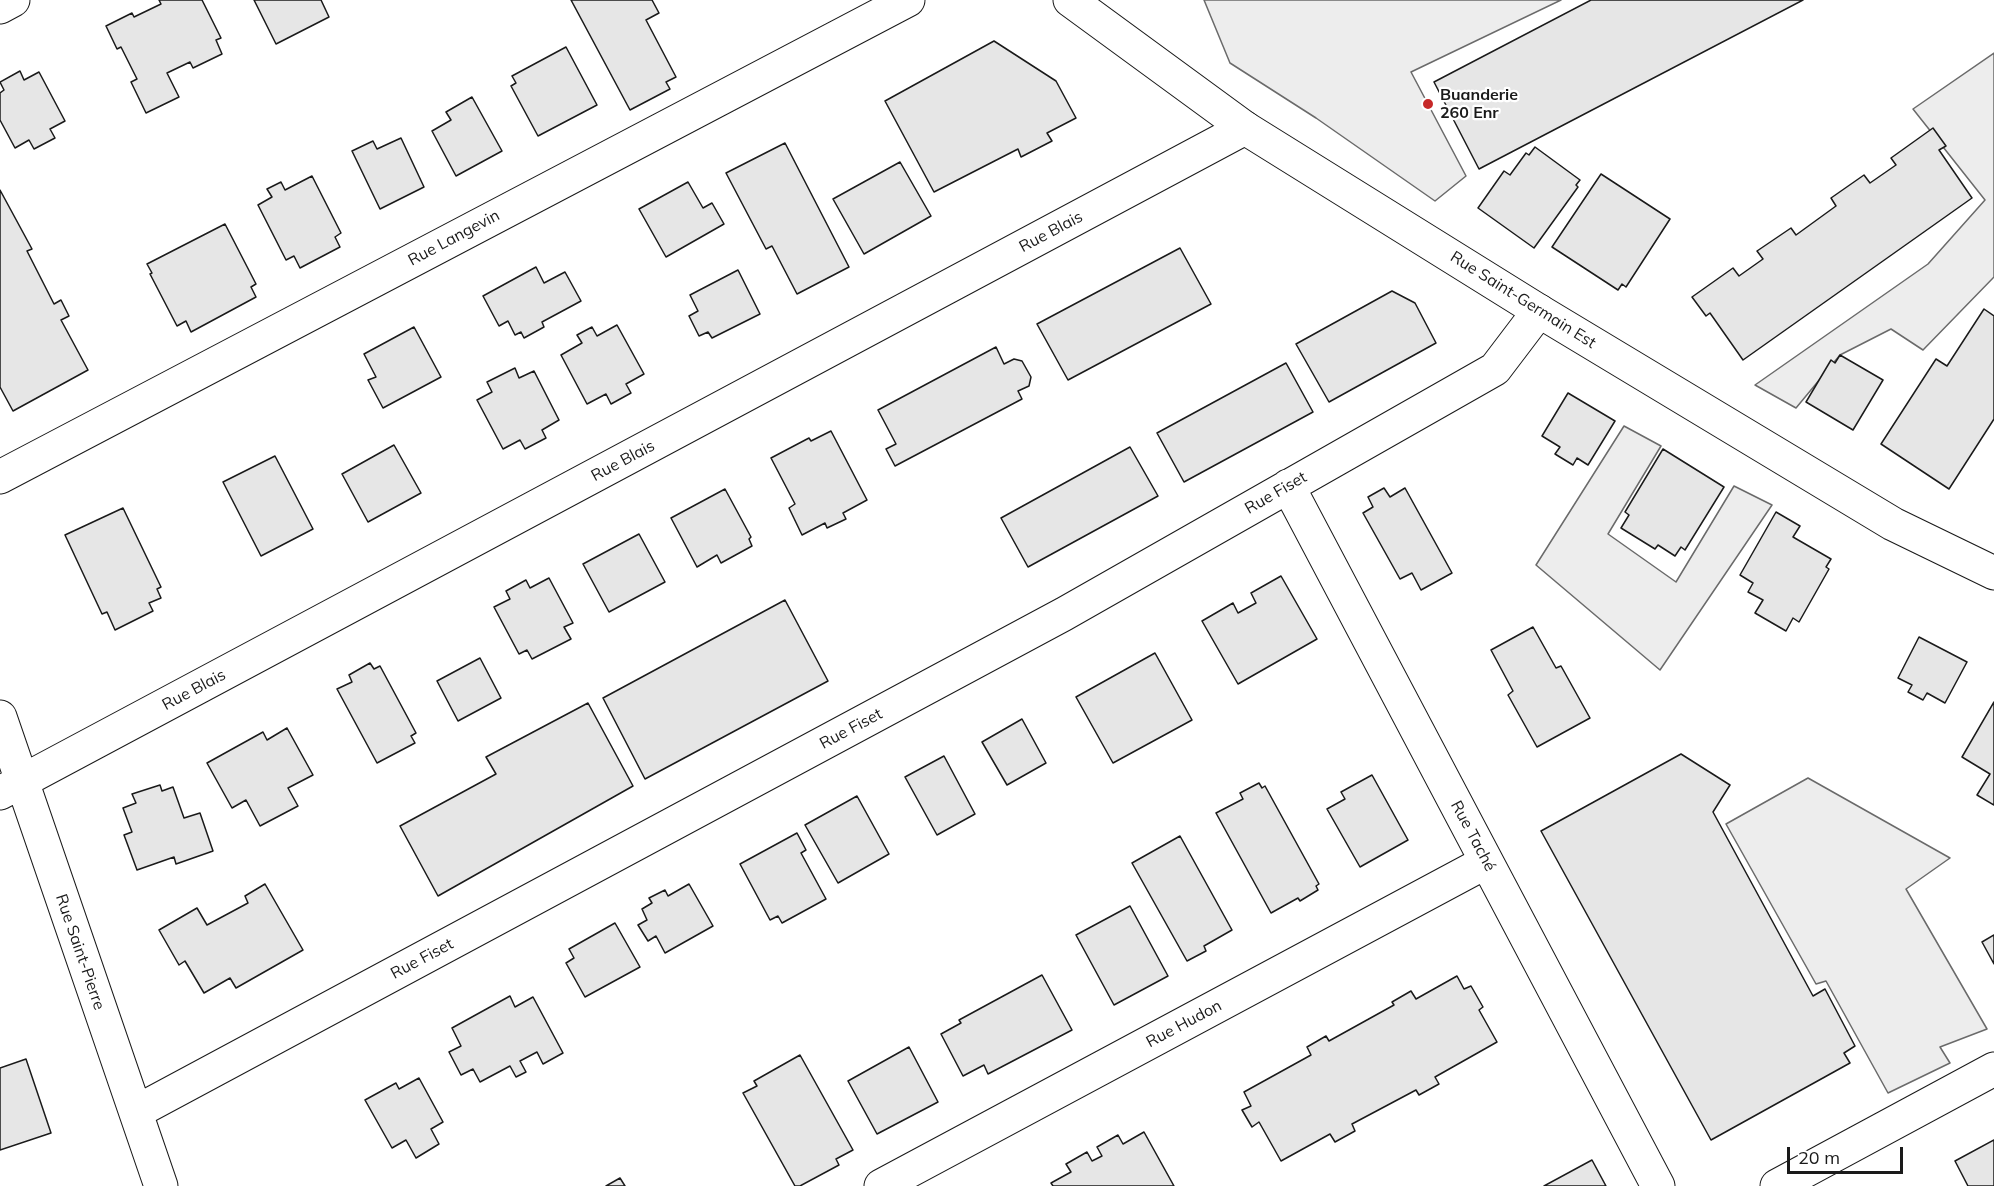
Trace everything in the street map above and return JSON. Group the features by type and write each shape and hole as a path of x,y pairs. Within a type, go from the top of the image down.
{"street":[{"path":"0,7 13,0"},
{"name":"Rue Langevin","path":"0,477 908,0"},
{"name":"Rue Saint-Germain Est","path":"1070,0 1245,128 1539,311 1893,524 1994,573"},
{"name":"Rue Blais","path":"11,788 1245,128"},
{"name":"Rue Fiset","path":"136,1112 1064,614 1495,369 1539,311"},
{"name":"Rue Taché","path":"1288,486 1658,1186"},
{"name":"Rue Saint-Pierre","path":"0,717 11,788 136,1112 161,1186"},
{"name":"Rue Hudon","path":"881,1186 1486,862"},
{"path":"1777,1186 1994,1069"}],"shaded area":[{"path":"1204,0 1561,0 1411,72 1466,176 1435,201 1316,118 1230,63"},
{"path":"1994,53 1994,277 1923,350 1891,329 1840,355 1796,408 1755,385 1928,264 1985,200 1913,109"},
{"path":"1624,426 1661,446 1608,534 1676,582 1734,486 1772,505 1660,670 1536,565"},
{"path":"1808,778 1950,858 1906,889 1987,1029 1940,1047 1950,1063 1888,1093 1826,981 1816,984 1726,824"}],"building":[{"path":"159,0 202,0 221,38 216,40 222,54 193,68 190,62 167,73 179,97 146,113 131,82 137,79 121,47 117,49 106,26 132,13 134,17 161,4"},
{"path":"254,0 321,0 329,17 276,44"},
{"path":"571,0 652,0 659,13 646,20 676,77 666,82 670,89 630,110"},
{"path":"1591,0 1803,0 1479,169 1434,82"},
{"path":"994,41 1056,81 1076,118 1047,133 1052,141 1021,157 1018,149 934,192 885,101"},
{"path":"566,47 597,105 538,136 511,86 516,83 512,76"},
{"path":"20,71 24,80 39,72 65,121 50,129 55,138 34,149 29,140 15,148 0,120 0,93 4,90 0,82"},
{"path":"472,97 502,151 456,176 432,131 451,120 446,112"},
{"path":"1933,128 1946,146 1939,150 1972,198 1743,360 1710,313 1706,316 1692,297 1733,268 1739,276 1763,259 1757,251 1791,228 1796,235 1836,206 1831,198 1864,175 1870,183 1896,165 1891,158"},
{"path":"401,138 424,187 380,209 352,151 373,141 377,149"},
{"path":"785,143 849,267 797,294 772,246 766,249 726,173"},
{"path":"1535,147 1580,180 1576,185 1578,187 1534,248 1478,208 1504,171 1510,175 1526,153 1529,155"},
{"path":"900,162 931,216 864,254 833,199"},
{"path":"1601,174 1670,219 1626,287 1622,284 1618,290 1552,247"},
{"path":"312,176 341,233 335,237 340,247 300,268 294,256 286,260 258,205 272,197 267,189 281,182 285,190"},
{"path":"688,182 703,208 712,203 724,224 666,257 639,209"},
{"path":"0,190 32,249 27,251 54,304 61,300 69,316 61,320 88,370 13,411 0,387"},
{"path":"225,224 256,284 251,287 256,297 191,332 186,321 177,326 147,264"},
{"path":"1180,248 1211,304 1068,380 1037,324"},
{"path":"536,267 544,283 565,272 581,301 542,322 544,327 524,338 521,332 515,335 508,321 499,326 483,296"},
{"path":"738,270 760,314 712,338 708,332 699,336 689,316 698,311 690,295"},
{"path":"1392,291 1415,303 1436,343 1329,402 1296,344"},
{"path":"1984,309 1994,316 1994,419 1949,489 1881,444 1936,359 1947,366"},
{"path":"617,325 644,374 626,384 631,393 611,404 606,394 587,404 561,355 582,343 577,335 592,327 597,336"},
{"path":"414,327 441,377 383,408 368,380 376,377 364,354"},
{"path":"996,347 1004,364 1014,359 1022,361 1031,377 1029,386 1018,391 1022,399 895,466 886,449 896,444 878,410"},
{"path":"1840,355 1883,380 1853,430 1806,402 1831,360 1835,363"},
{"path":"1286,363 1313,412 1184,482 1157,433"},
{"path":"515,368 519,378 534,371 559,420 542,430 546,438 525,449 520,440 503,449 477,400 492,392 487,382"},
{"path":"1568,393 1615,421 1588,465 1577,458 1573,465 1555,454 1560,447 1542,436"},
{"path":"831,431 867,500 843,513 846,519 827,528 825,523 802,535 789,508 795,504 771,458 809,438 811,441"},
{"path":"394,445 421,493 368,522 342,474"},
{"path":"1130,447 1158,496 1028,567 1001,518"},
{"path":"1663,449 1724,487 1685,550 1681,547 1675,556 1658,545 1655,549 1621,528 1629,515 1625,512"},
{"path":"275,456 313,529 261,556 223,482"},
{"path":"1384,488 1390,497 1405,488 1452,573 1421,590 1412,573 1400,579 1363,513 1373,507 1368,497"},
{"path":"725,489 751,537 749,539 752,546 721,563 717,555 697,567 671,518"},
{"path":"123,508 161,587 157,589 161,598 149,603 153,611 115,630 107,612 102,614 65,535"},
{"path":"1776,512 1800,526 1793,537 1831,559 1826,567 1829,569 1799,622 1793,618 1786,631 1755,613 1763,600 1748,592 1753,583 1740,575"},
{"path":"639,534 665,582 609,612 583,564"},
{"path":"1281,576 1317,639 1238,684 1202,621 1233,603 1238,613 1256,603 1251,593"},
{"path":"549,578 573,623 564,627 571,639 532,659 527,650 519,654 494,607 510,599 506,591 526,580 530,588"},
{"path":"785,600 828,681 645,779 603,698"},
{"path":"1533,627 1556,668 1561,666 1590,718 1537,747 1508,695 1513,691 1491,650"},
{"path":"1919,637 1967,662 1945,703 1927,693 1923,700 1908,692 1912,685 1898,678"},
{"path":"1155,653 1192,720 1113,763 1076,697"},
{"path":"480,658 501,698 458,721 437,681"},
{"path":"370,663 374,669 380,666 416,733 411,736 415,743 377,763 337,689 352,682 349,675"},
{"path":"1994,702 1994,805 1977,795 1990,774 1962,757"},
{"path":"588,703 633,786 438,896 400,826 496,774 486,757"},
{"path":"1022,719 1046,763 1007,785 982,742"},
{"path":"287,728 313,775 288,788 298,806 260,826 246,800 232,808 207,763 263,732 267,740"},
{"path":"1681,754 1730,785 1713,812 1813,996 1825,989 1855,1046 1844,1053 1850,1063 1711,1140 1541,831"},
{"path":"944,756 975,814 937,835 905,777"},
{"path":"1372,775 1408,840 1360,867 1327,809 1345,799 1341,792"},
{"path":"1259,783 1262,788 1265,786 1319,884 1316,886 1318,890 1300,901 1298,898 1271,913 1216,813 1243,799 1240,793"},
{"path":"160,785 162,791 173,787 184,818 200,813 213,851 176,864 174,857 137,870 124,835 132,832 123,808 136,803 132,794"},
{"path":"857,796 889,854 838,883 805,825"},
{"path":"797,833 806,850 801,853 826,899 782,923 778,916 770,920 740,864"},
{"path":"1180,836 1232,930 1204,946 1206,951 1187,961 1132,863"},
{"path":"265,884 303,950 236,988 230,978 204,993 185,961 179,965 159,930 197,908 207,925 248,903 245,896"},
{"path":"689,884 713,926 665,953 656,936 648,941 638,925 647,920 642,909 652,903 649,898 665,890 668,896"},
{"path":"1130,906 1168,976 1114,1005 1076,935"},
{"path":"615,923 640,967 585,997 566,963 574,958 569,949"},
{"path":"1994,935 1994,964 1982,942"},
{"path":"1042,975 1072,1030 988,1074 984,1065 963,1076 941,1034 961,1023 959,1020"},
{"path":"1457,976 1464,989 1471,986 1483,1007 1479,1010 1497,1042 1435,1077 1439,1084 1419,1095 1416,1090 1352,1124 1355,1131 1335,1142 1330,1134 1281,1161 1259,1122 1252,1127 1242,1110 1251,1106 1244,1092 1311,1055 1307,1047 1326,1036 1329,1041 1394,1005 1392,1002 1411,991 1416,999"},
{"path":"510,996 515,1007 533,997 563,1053 543,1064 537,1052 520,1061 526,1072 516,1077 510,1066 480,1082 473,1069 461,1075 449,1052 461,1046 452,1028"},
{"path":"909,1047 938,1102 877,1134 848,1081"},
{"path":"800,1055 853,1150 836,1159 839,1165 800,1186 795,1186 743,1093 757,1086 754,1081"},
{"path":"26,1059 51,1133 0,1150 0,1068"},
{"path":"419,1078 443,1122 431,1129 439,1144 416,1158 406,1140 392,1148 365,1100 396,1083 399,1089"},
{"path":"1144,1132 1174,1186 1053,1186 1051,1183 1071,1172 1066,1164 1087,1152 1092,1161 1102,1156 1097,1147 1118,1135 1123,1144"},
{"path":"1994,1140 1994,1186 1968,1186 1955,1161"},
{"path":"1592,1160 1606,1186 1544,1186"},
{"path":"620,1178 625,1186 606,1186"}],"place":[{"name":"Buanderie 260 Enr","path":"1428,104"}]}
